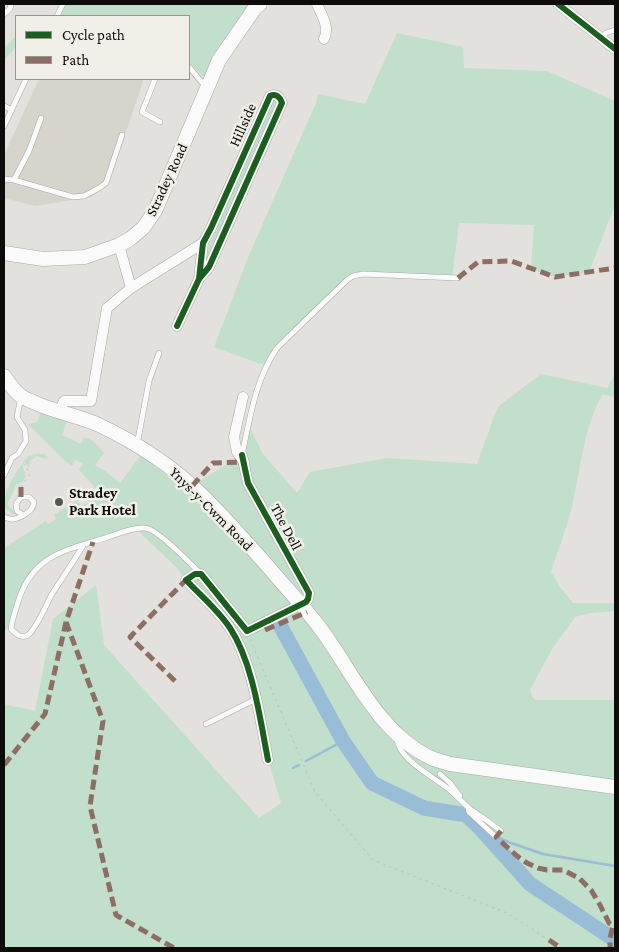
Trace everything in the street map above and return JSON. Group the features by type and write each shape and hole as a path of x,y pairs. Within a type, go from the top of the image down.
{"main road":[{"name":"Stradey Road","path":"4,253 43,259 85,257 119,245 143,228 155,211 219,60 255,8 260,4"},
{"name":"Ynys-y-Cwm Road","path":"4,376 21,396 38,405 96,424 136,445 182,476 247,543 300,604 320,629 374,710 396,733 431,760 615,787"}],"street":[{"path":"317,4 326,25 327,33 324,39"},
{"path":"558,4 615,49"},
{"name":"Hillside","path":"177,326 199,279 209,267 282,103 277,95 273,94 270,96 211,228 202,243 199,279"},
{"name":"Hillside","path":"59,412 64,401 91,401 106,308 131,288 202,243"},
{"path":"119,245 131,288"},
{"name":"The Dell","path":"243,397 234,437 237,452 243,458 248,483 309,593 306,602 300,604"},
{"path":"268,760 256,699 243,653 230,627 186,580 195,574 201,574 247,631 300,604"}],"lane":[{"path":"4,14 10,9 11,4"},
{"path":"601,38 606,33 615,30"},
{"path":"190,68 207,88"},
{"path":"4,126 26,80"},
{"path":"155,80 142,112 160,122"},
{"path":"4,106 12,110"},
{"path":"14,180 29,151 41,118"},
{"path":"4,180 14,180 73,197 84,196 106,183 122,135"},
{"path":"243,458 253,402 269,359 277,348 347,280 353,276 363,274 458,278"},
{"path":"136,445 149,381 159,353"},
{"path":"4,475 12,458 18,454 26,441 25,430 17,417 21,396"},
{"path":"4,516 18,519 23,515"},
{"path":"84,544 52,594 33,629 26,636 21,637 15,634 11,629 16,609 24,586 38,567 46,560 84,544 131,530 147,528 164,539 201,574"},
{"path":"206,724 256,699"},
{"path":"396,733 397,745 404,754 468,807 501,831"},
{"path":"440,774 450,783 468,807 469,812 496,837"}],"path":[{"path":"18,454 30,474 22,487"},
{"path":"247,631 315,792 374,860 507,913 549,940"}],"shaded area":[{"path":"39,80 144,80 108,185 91,197 35,206 4,198 4,155"}],"green space":[{"path":"63,4 252,4 207,81 190,63 190,15 58,15"},
{"path":"397,33 463,47 464,68 547,71 615,101 615,205 589,272 555,277 531,269 534,225 459,223 452,278 353,276 277,348 266,366 214,347 249,255 316,103 318,94 365,104"},
{"path":"15,37 15,48 4,60 4,48"},
{"path":"275,99 278,101 207,266 203,265 206,253"},
{"path":"541,374 607,388 615,374 615,397 603,394 591,419 571,511 551,572 573,603 615,603 615,611 590,613 575,617 552,649 530,690 535,700 615,700 615,787 412,753 615,793 615,948 4,948 4,704 35,711 53,619 96,585 104,645 259,818 281,803 236,638 177,568 135,528 46,559 22,586 11,623 4,632 4,548 46,521 48,524 56,519 54,515 77,500 82,506 101,494 79,470 83,464 76,460 72,466 29,425 38,422 40,412 67,421 62,435 81,444 84,438 90,439 95,443 104,453 95,465 120,483 141,455 185,490 242,455 248,424 263,454 297,493 310,472 387,458 477,464 499,406"},
{"path":"43,454 48,457 45,459 37,456 30,461 29,469 24,461 29,456"},
{"path":"22,464 26,476 23,481 16,485 8,503 11,508 20,512 20,514 12,514 5,508 7,490"}],"waterway":[{"path":"281,627 343,741 372,783 424,808 466,815 530,884 615,940"},
{"path":"306,761 343,741"},
{"path":"293,768 299,765"},
{"path":"497,835 501,839 543,854 615,866"}],"marked path":[{"path":"458,278 478,262 511,261 555,277 615,268"},
{"path":"192,486 213,463 244,462"},
{"path":"21,487 21,497"},
{"path":"4,765 45,714 66,622 93,542"},
{"path":"175,681 130,637 186,580"},
{"path":"265,630 307,612"},
{"path":"66,622 103,721 90,806 116,915 174,948"},
{"path":"501,831 496,837 527,863 547,870 563,870 579,878 591,890 609,923 613,926 610,948"},
{"path":"549,940 561,948"}],"cycle path":[{"path":"558,4 615,49"},
{"path":"177,326 199,279 209,267 282,103 276,95 270,96 203,243 199,279"},
{"path":"242,455 248,483 309,593 308,599 306,602 247,631 201,574 195,574 186,580 220,615 238,642 255,692 268,760"}],"place":[{"name":"Stradey Park Hotel","path":"59,502"}]}
